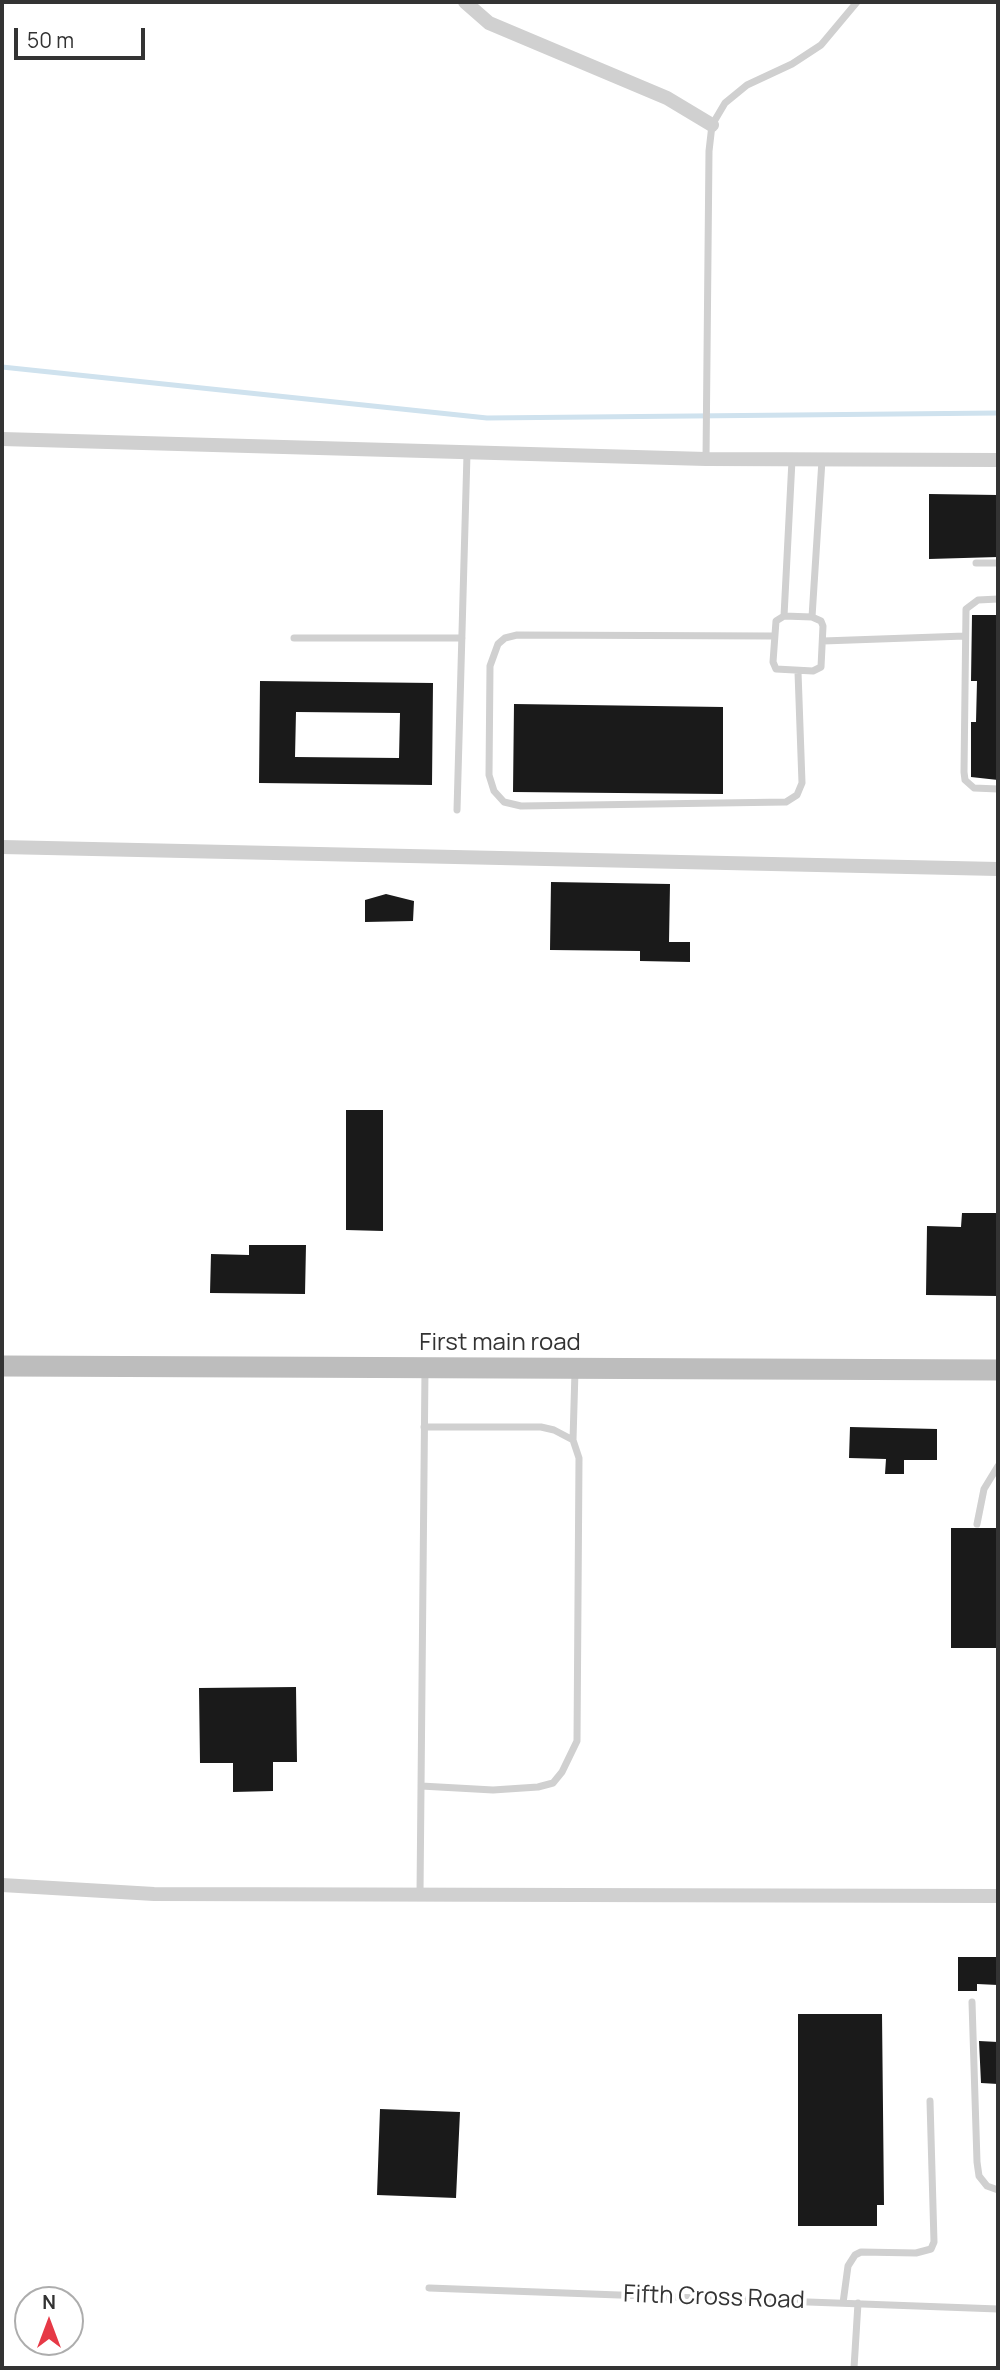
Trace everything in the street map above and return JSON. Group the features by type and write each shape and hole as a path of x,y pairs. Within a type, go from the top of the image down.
{"street":[{"path":"465,2 489,23 667,98 712,125"},
{"path":"2,439 467,454 706,459 998,460"},
{"path":"2,847 998,869"},
{"name":"First main road","path":"2,1366 998,1370"},
{"path":"2,1885 154,1894 998,1896"}],"lane":[{"path":"706,459 709,151 712,125 725,103 747,85 792,64 821,45 857,2"},
{"path":"457,810 467,454"},
{"path":"783,617 792,458"},
{"path":"812,617 822,460"},
{"path":"976,563 998,563"},
{"path":"998,598 985,598 971,603 967,609 965,636 965,780 974,788 998,789"},
{"path":"783,617 812,617 821,621 821,667 813,671 780,671 773,666 776,621 783,617"},
{"path":"773,636 517,635 505,638 498,644 490,666 489,775 494,791 504,802 521,806 786,802 797,795 802,783 798,672"},
{"path":"823,641 965,636"},
{"path":"294,638 462,638"},
{"path":"420,1893 425,1369"},
{"path":"421,1786 493,1790 538,1787 553,1783 571,1756 577,1741 579,1458 573,1440 576,1369"},
{"path":"424,1427 541,1427 573,1440"},
{"path":"977,1524 984,1489 998,1466"},
{"path":"972,2002 977,2162 979,2176 987,2186 998,2190"},
{"path":"843,2303 848,2266 855,2255 861,2252 916,2253 931,2249 934,2242 930,2101"},
{"name":"Fifth Cross Road","path":"429,2288 998,2309"},
{"path":"854,2368 859,2303"}],"building":[{"path":"929,494 998,495 998,557 929,559"},
{"path":"972,615 998,615 998,780 971,777 971,722 976,722 977,681 971,681"},
{"path":"260,681 433,683 432,785 259,783","holes":["296,712 400,713 399,758 295,757"]},
{"path":"514,704 723,707 723,794 513,792"},
{"path":"551,882 670,884 669,942 690,942 690,962 640,961 640,951 550,950"},
{"path":"386,894 414,901 413,921 365,922 365,900"},
{"path":"346,1110 383,1110 383,1231 346,1230"},
{"path":"962,1213 998,1213 998,1296 926,1295 927,1226 961,1227"},
{"path":"249,1245 306,1245 305,1294 210,1293 211,1254 249,1255"},
{"path":"850,1427 937,1429 937,1460 904,1460 904,1474 885,1474 886,1459 849,1458"},
{"path":"951,1528 998,1528 998,1648 951,1648"},
{"path":"296,1687 297,1762 273,1762 273,1791 233,1792 233,1763 200,1763 199,1688"},
{"path":"958,1957 998,1957 998,1985 977,1984 977,1991 958,1991"},
{"path":"798,2014 882,2014 884,2205 877,2205 877,2226 798,2226"},
{"path":"979,2041 998,2042 998,2084 981,2083"},
{"path":"380,2109 460,2112 456,2198 377,2195"}],"waterway":[{"path":"2,367 487,418 998,413"}]}
